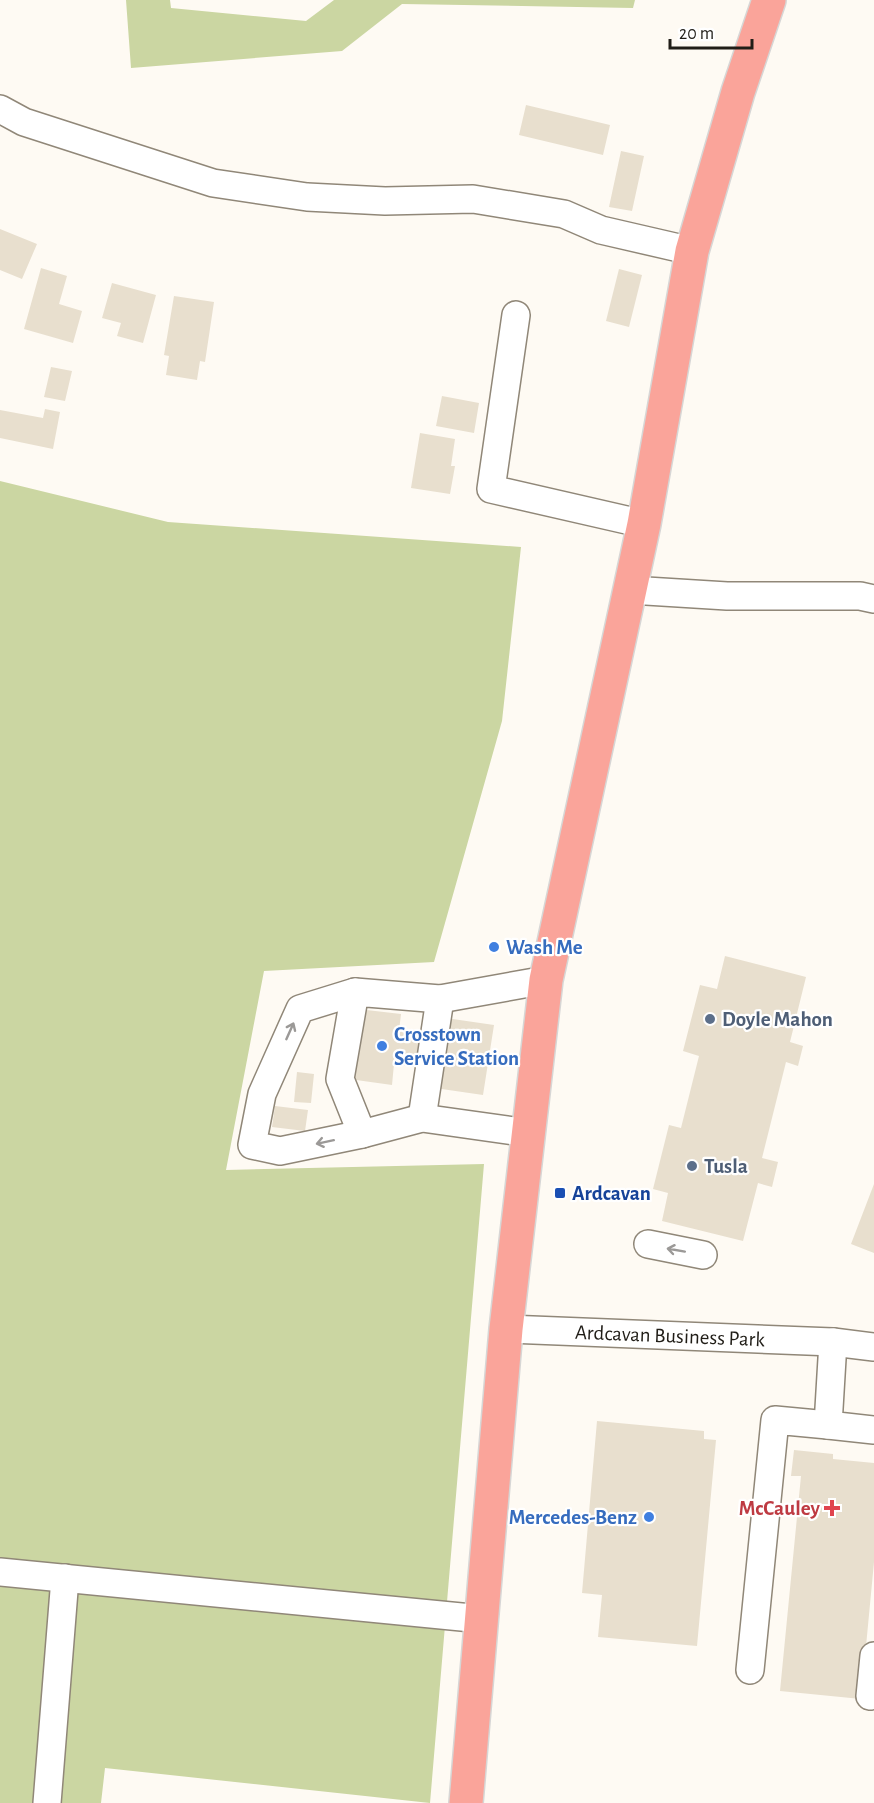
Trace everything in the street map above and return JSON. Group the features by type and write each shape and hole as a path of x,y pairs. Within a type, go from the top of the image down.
{"main road":[{"path":"466,1803 506,1329 546,980 644,524 692,251 738,92 769,0"}],"street":[{"path":"0,110 24,122 213,183 307,197 385,201 473,199 564,214 601,230 692,251"},
{"path":"516,315 491,489 644,524"},
{"path":"630,590 727,596 860,596 874,598"},
{"path":"528,1133 422,1118 362,1134 280,1151 252,1145 262,1094 300,1009 355,992 440,999 546,980"},
{"path":"355,992 340,1079 362,1134"},
{"path":"422,1118 440,999"},
{"path":"648,1244 703,1255"},
{"name":"Ardcavan Business Park","path":"506,1329 833,1342 874,1347"},
{"path":"828,1425 833,1342"},
{"path":"750,1670 776,1420 874,1430"},
{"path":"0,1572 482,1619"},
{"path":"47,1803 65,1578"},
{"path":"870,1696 874,1656"}],"green space":[{"path":"126,0 170,0 171,8 306,21 334,0 635,0 633,8 402,4 342,51 131,68"},
{"path":"0,481 168,522 521,547 502,721 434,962 264,971 226,1170 484,1164 430,1803 105,1768 101,1803 0,1803"}],"building":[{"path":"526,105 610,125 603,155 519,135"},
{"path":"621,151 644,156 632,211 609,207"},
{"path":"0,229 37,244 22,279 0,270"},
{"path":"41,268 67,276 59,304 82,311 73,343 24,329"},
{"path":"619,269 642,275 629,327 606,321"},
{"path":"112,283 156,295 143,343 117,336 121,323 102,318"},
{"path":"174,296 214,302 205,362 200,361 197,380 166,375 169,356 164,355"},
{"path":"51,367 72,371 65,401 44,397"},
{"path":"442,396 479,403 474,433 436,426"},
{"path":"45,409 60,412 53,449 0,438 0,410 43,418"},
{"path":"420,433 455,439 451,466 455,466 450,494 411,488"},
{"path":"725,956 806,977 790,1042 803,1046 798,1066 786,1062 762,1158 778,1162 772,1187 758,1183 743,1241 662,1221 668,1193 653,1189 669,1125 681,1128 699,1056 683,1051 700,985 717,989"},
{"path":"358,1009 401,1014 399,1031 430,1035 432,1016 494,1025 483,1095 421,1086 424,1068 394,1064 392,1085 349,1079"},
{"path":"297,1072 314,1074 311,1103 294,1102"},
{"path":"275,1106 308,1110 305,1131 272,1127"},
{"path":"874,1184 874,1253 851,1244"},
{"name":"Mercedes-Benz","path":"597,1421 704,1431 704,1439 716,1440 697,1646 598,1637 602,1595 582,1593"},
{"path":"794,1450 833,1454 833,1459 874,1463 874,1562 861,1699 780,1691 801,1476 791,1476"}],"place":[{"name":"Wash Me","path":"494,947"},
{"name":"Doyle Mahon","path":"710,1019"},
{"name":"Crosstown Service Station","path":"382,1046"},
{"name":"Tusla","path":"692,1166"},
{"name":"Ardcavan","path":"560,1193"},
{"name":"McCauley","path":"832,1508"},
{"name":"Mercedes-Benz","path":"649,1517"}]}
